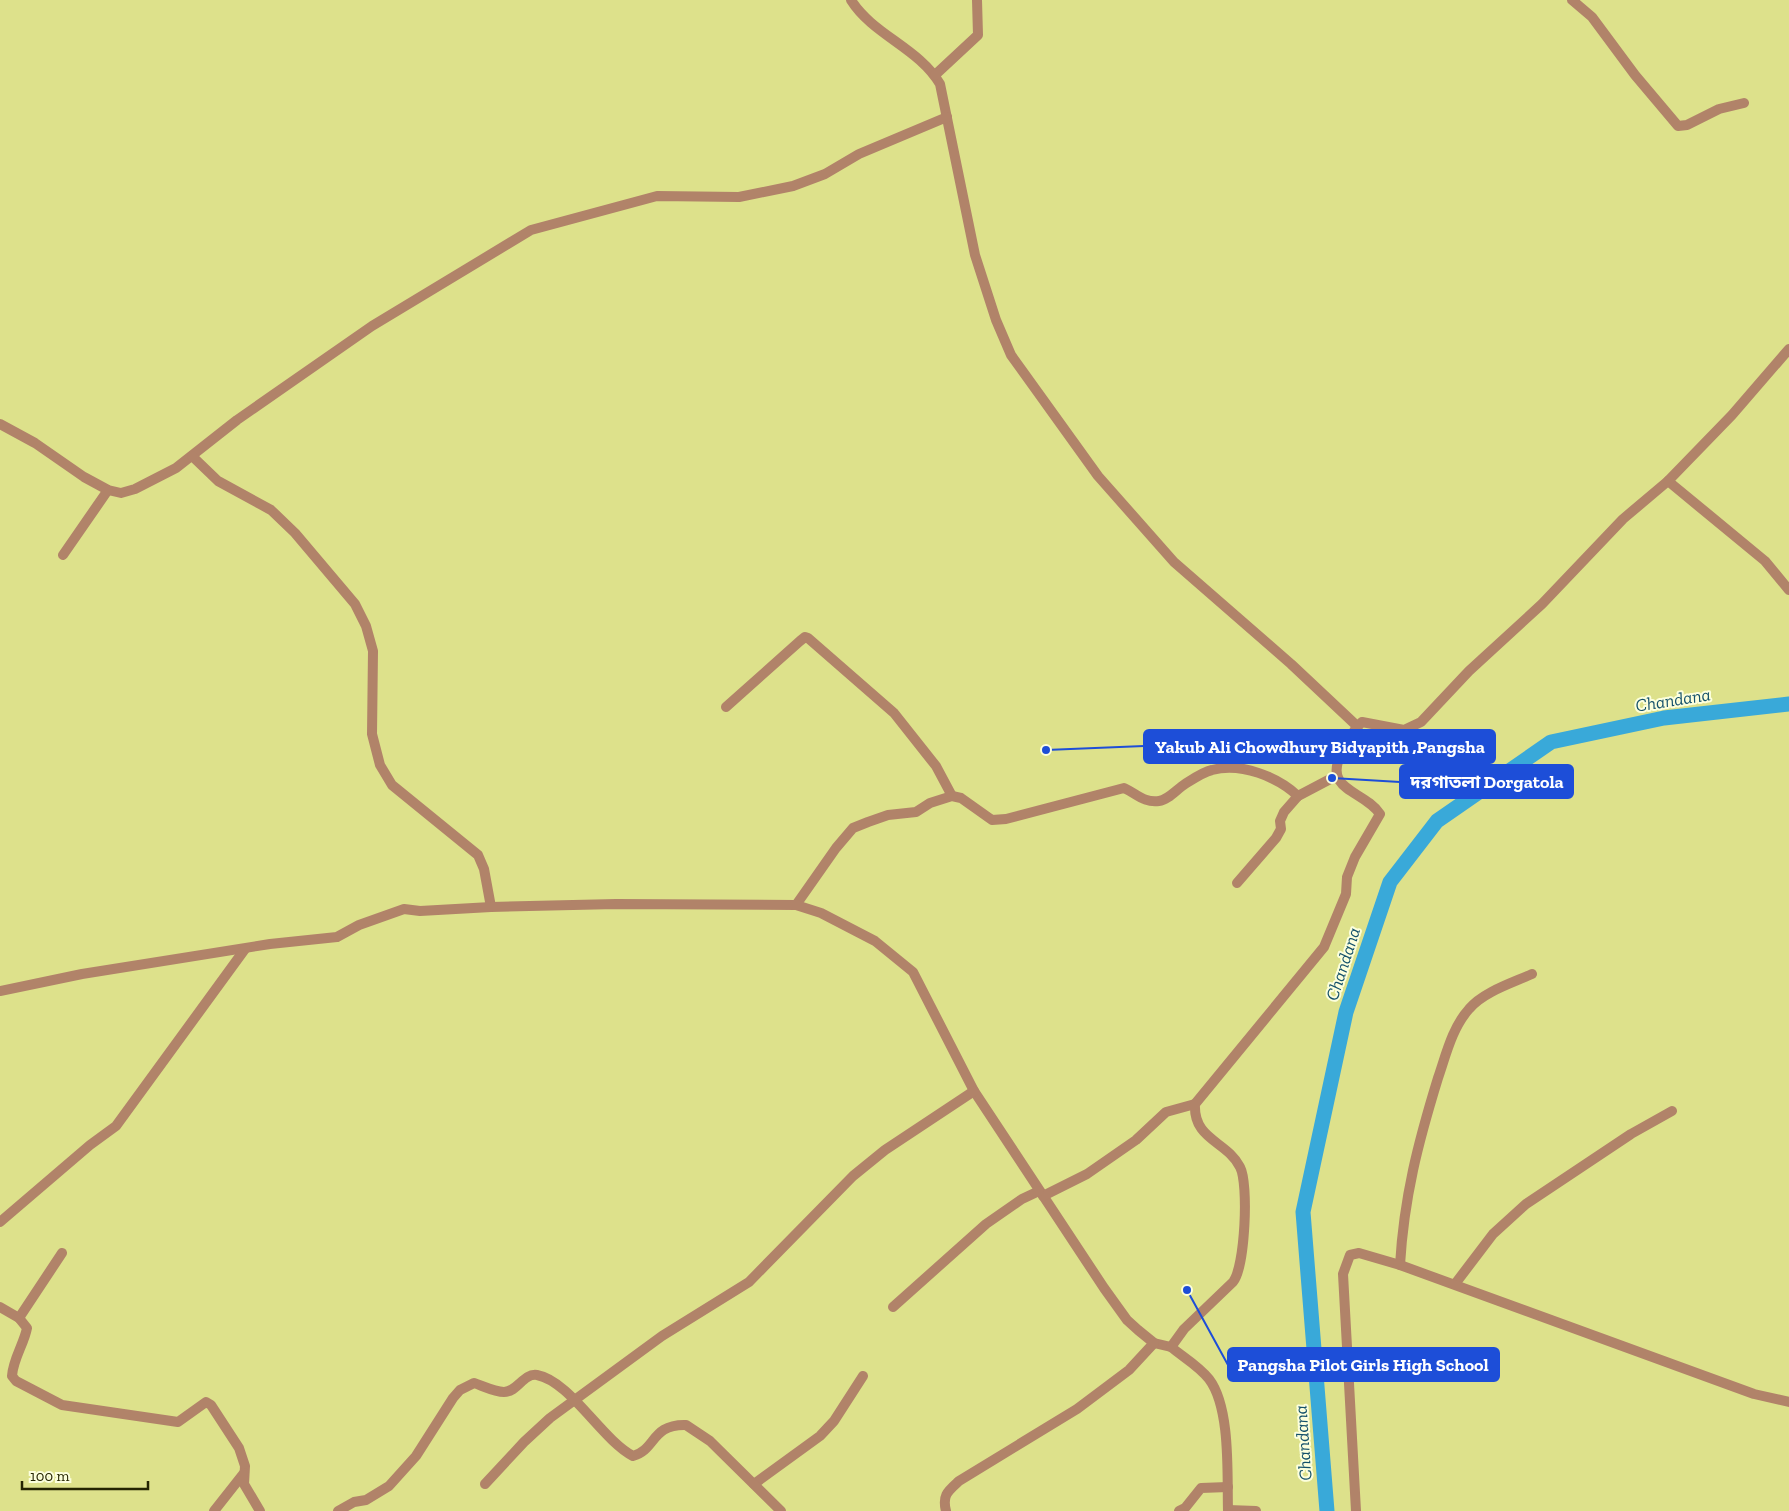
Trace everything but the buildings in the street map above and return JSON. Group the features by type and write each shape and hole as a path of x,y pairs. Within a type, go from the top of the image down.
{"street":[{"path":"851,0 870,22 935,75 940,84 975,255 1011,355 1033,387 1111,494 1174,562 1291,664 1358,726"},
{"path":"935,75 978,35 977,0"},
{"path":"1572,0 1592,17 1635,76 1678,126 1687,125 1719,109 1744,103"},
{"path":"0,424 35,443 84,477 108,490 121,493 135,489 176,468 236,420 372,326 531,230 657,196 739,197 793,186 825,174 874,147 947,117"},
{"path":"893,1307 986,1224 1022,1199 1087,1174 1136,1140 1166,1112 1195,1104 1318,954 1338,916 1346,894 1346,877 1380,814 1345,786 1336,776 1335,766 1348,739 1358,726 1367,721 1404,730 1421,722 1469,671 1542,604 1624,519 1668,480 1732,415 1789,349"},
{"path":"192,456 218,480 271,510 295,532 354,604 366,626 373,651 372,734 380,765 392,786 478,855 484,869 491,907"},
{"path":"1668,480 1765,561 1789,590"},
{"path":"64,554 108,490"},
{"path":"726,707 800,641 808,638 894,713 936,766 952,796"},
{"path":"796,905 836,848 853,828 888,815 916,812 930,803 952,796 961,798 992,820 1015,816 1124,788 1144,800 1162,801 1183,785 1210,770 1223,767 1239,769 1275,779 1298,796"},
{"path":"1237,883 1276,838 1281,829 1280,821 1284,812 1298,796 1336,776"},
{"path":"0,992 82,974 337,937 359,925 404,909 420,911 491,907 796,905 821,913 875,941 914,972 974,1091 1127,1320 1154,1343 1171,1347 1203,1372 1217,1395 1224,1425 1228,1511 1256,1511"},
{"path":"0,1222 90,1145 116,1126 245,949"},
{"path":"1400,1265 1402,1222 1409,1181 1430,1105 1454,1033 1461,1019 1474,1003 1532,974"},
{"path":"485,1484 524,1442 550,1418 662,1336 749,1282 853,1176 885,1150 974,1091"},
{"path":"1171,1347 1184,1329 1238,1277 1242,1260 1245,1180 1239,1164 1199,1126 1195,1104"},
{"path":"1455,1284 1493,1234 1526,1204 1631,1134 1672,1111"},
{"path":"19,1318 62,1253"},
{"path":"1356,1511 1343,1274 1350,1255 1359,1253 1400,1265 1754,1394 1789,1402"},
{"path":"0,1307 19,1318 27,1328 25,1338 12,1368 12,1376 16,1381 62,1405 78,1409 150,1416 178,1422 206,1402 217,1410 233,1435 244,1459 244,1484 260,1511"},
{"path":"946,1511 943,1500 945,1494 959,1481 1077,1409 1129,1370 1154,1343"},
{"path":"338,1511 354,1502 366,1500 394,1482 416,1456 452,1398 464,1388 474,1383 504,1392 511,1390 529,1375 538,1375 553,1383 575,1400 622,1450 633,1456 641,1454 651,1440 669,1427 686,1425 710,1441 781,1511"},
{"path":"754,1484 820,1436 834,1421 863,1376"},
{"path":"214,1511 244,1473"},
{"path":"1179,1511 1185,1508 1201,1488 1228,1487"}],"waterway":[{"name":"Chandana","path":"1327,1511 1303,1212 1346,1012 1390,882 1437,821 1551,742 1664,718 1789,704"}],"place":[{"name":"Yakub Ali Chowdhury Bidyapith ,Pangsha","path":"1046,750"},
{"name":"দরগাতলা Dorgatola","path":"1332,778"},
{"name":"Pangsha Pilot Girls High School","path":"1187,1290"}]}
